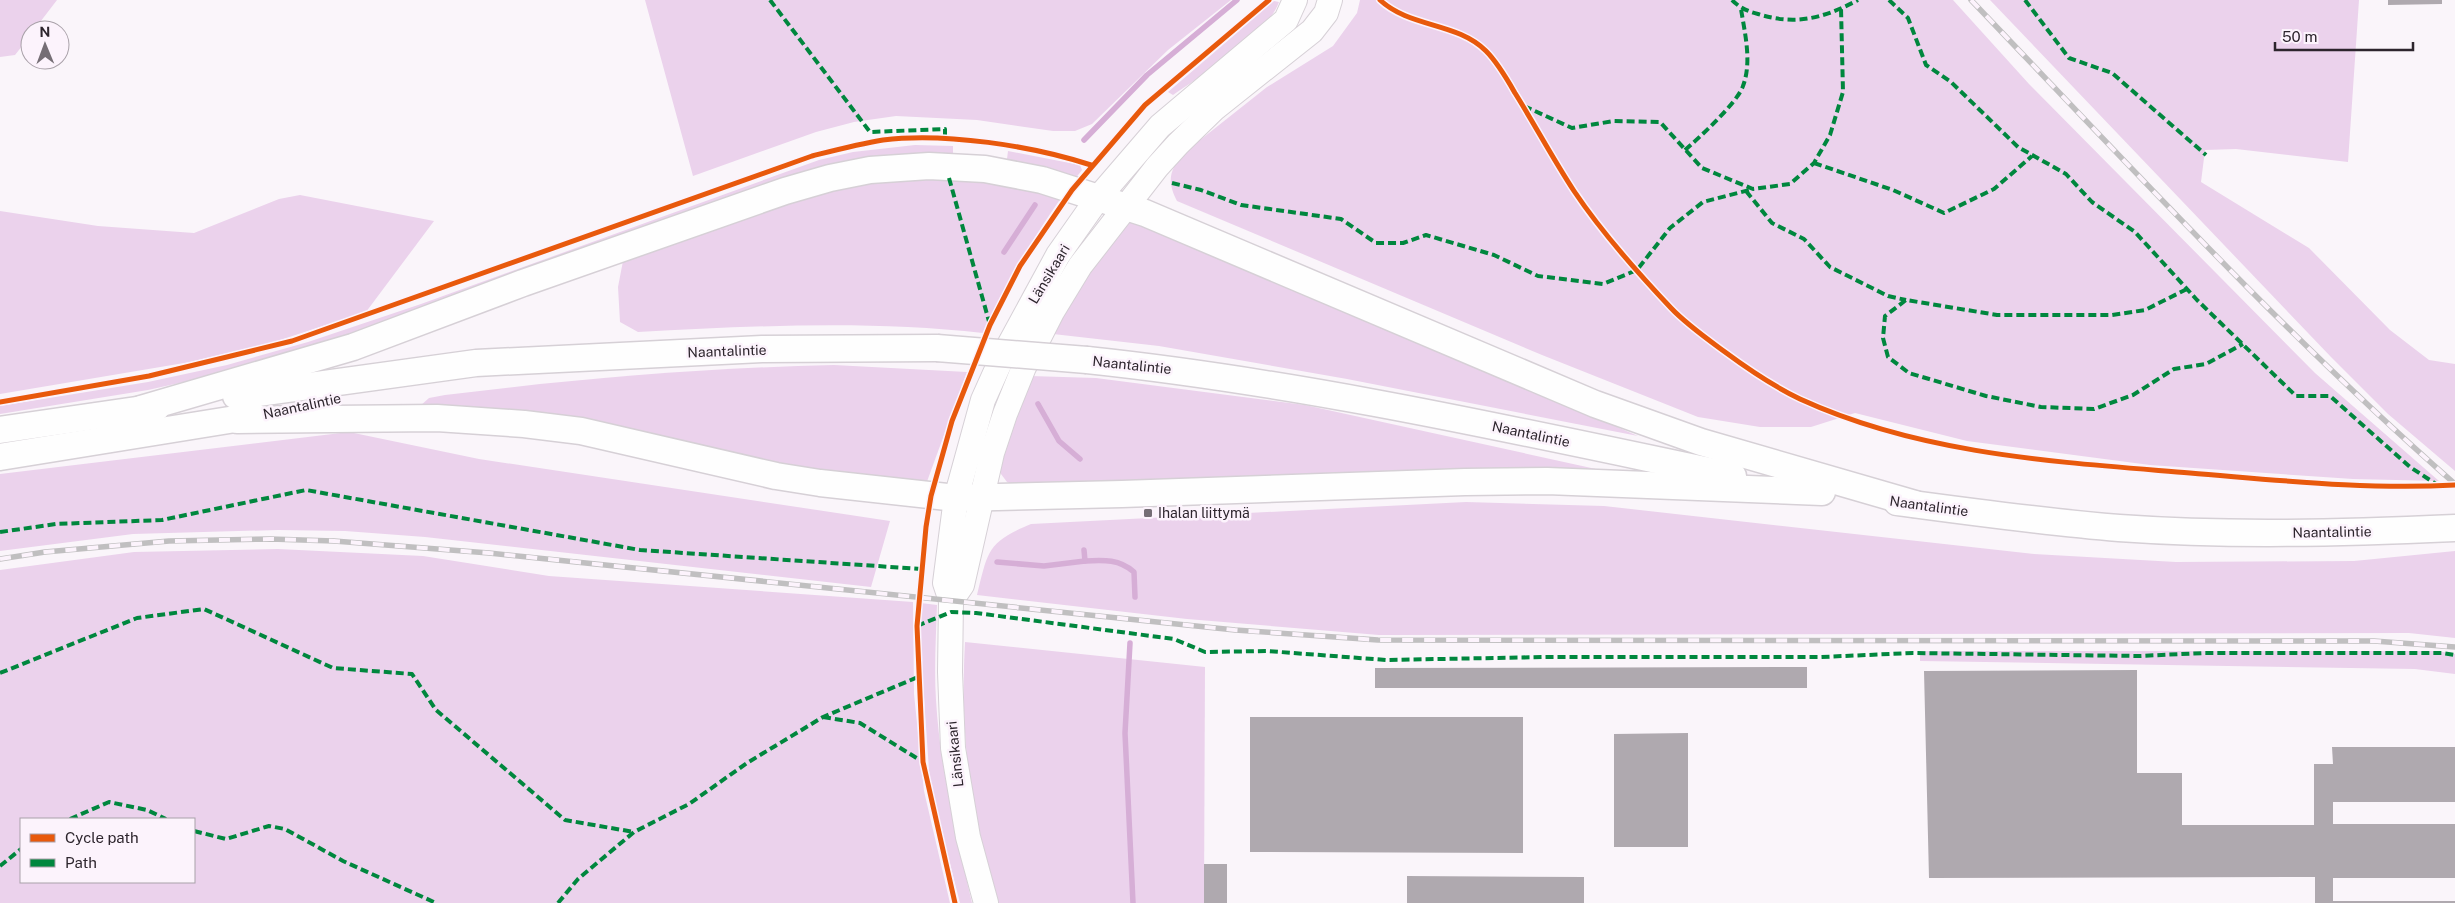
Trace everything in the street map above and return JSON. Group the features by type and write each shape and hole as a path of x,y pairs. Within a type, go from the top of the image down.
{"main road":[{"path":"141,409 353,347 616,250 786,190 870,170 904,167 985,169 1042,180 1126,207 1234,250 1595,404 1701,442 1769,460 1915,504"},
{"name":"Naantalintie","path":"0,430 476,363 762,349 937,348 1086,360 1197,372 1294,387 1822,492 2011,518 2119,528 2189,531 2344,533 2455,528"},
{"name":"Naantalintie","path":"0,457 237,420 350,396 480,379 605,357"},
{"path":"237,420 429,418 524,424 581,431 776,476 820,483 956,498 1548,481 1822,492"}],"street":[{"name":"Länsikaari","path":"952,601 962,585 992,453 1024,367 1052,312 1080,266 1173,149 1216,108 1312,31 1326,13 1330,0"},
{"name":"Länsikaari","path":"986,903 968,837 953,748 950,672 952,601 945,583 956,498 983,400 1001,360 1058,255 1098,198 1160,126 1290,10"}],"shaded area":[{"path":"0,0 57,0 42,20 20,20 20,49 15,55 0,57"},
{"path":"645,0 1231,0 1168,50 1092,124 1075,131 1053,131 977,120 896,116 854,122 816,132 693,176"},
{"path":"1360,0 1953,0 2029,84 2315,373 2439,481 2353,479 2150,465 1967,441 1855,413 1811,427 1760,427 1698,417 1542,355 1177,201 1172,187 1171,175 1185,152 1267,87 1333,46 1357,13"},
{"path":"1990,0 2359,0 2348,162 2236,149 2205,150 2201,182 2309,248 2390,330 2429,360 2455,364 2455,471 2388,414 2331,357"},
{"path":"1274,1 1279,2 1262,27 1233,53 1173,95 1168,92"},
{"path":"915,145 953,146 953,155 900,155 372,329 228,372 148,390 0,414 0,406 148,382 227,365 308,342 421,304 819,160 853,152"},
{"path":"1008,151 1080,165 1082,170 1075,179 1007,159"},
{"path":"963,178 1058,196 1059,201 1018,266 983,333 854,325 768,326 638,332 620,322 618,287 623,261 777,203 871,181"},
{"path":"300,195 434,221 366,312 274,342 190,362 0,394 0,211 98,226 194,233 279,199"},
{"path":"1130,221 1139,221 1638,436 1347,379 1159,346 1053,334 1074,290"},
{"path":"834,365 967,372 925,487 420,406 429,398 445,395 542,384 639,375 785,366"},
{"path":"1030,376 1096,378 1305,405 1605,471 1014,485 1007,482 998,470"},
{"path":"349,432 479,459 890,521 871,587 425,537 345,531 278,530 133,534 0,551 0,474"},
{"path":"1466,502 1604,506 2034,554 2176,562 2354,561 2455,551 2455,638 2409,633 1379,635 1187,619 977,595 987,558 997,543 1016,530 1031,524"},
{"path":"278,549 423,556 549,576 913,602 914,694 924,791 950,903 0,903 0,570 134,552"},
{"path":"921,603 937,605 935,677 941,752 972,903 960,903 930,785 921,653"},
{"path":"965,642 1205,667 1204,903 998,903 973,806 964,710"},
{"path":"1920,651 2437,651 2455,654 2455,674 2415,669 1920,661"}],"building":[{"path":"2388,0 2442,0 2442,4 2388,5"},
{"path":"1807,667 1807,688 1375,688 1375,668"},
{"path":"2137,670 2137,773 2182,773 2182,825 2314,825 2314,764 2333,764 2332,747 2455,747 2455,802 2333,802 2333,824 2455,824 2455,878 2333,878 2333,901 2455,901 2455,903 2315,903 2315,877 1929,878 1924,671"},
{"path":"1250,717 1523,717 1523,853 1250,852"},
{"path":"1688,733 1688,847 1614,847 1614,734"},
{"path":"1204,864 1227,864 1227,903 1204,903"},
{"path":"1407,876 1584,877 1584,903 1407,903"}],"waterway":[{"path":"1084,140 1147,75 1237,0"},
{"path":"1004,252 1035,205"},
{"path":"1038,404 1059,441 1080,459"},
{"path":"1084,550 1085,561 1117,563 1134,572 1135,597"},
{"path":"997,562 1044,566 1085,561"},
{"path":"1130,643 1125,733 1133,903"}],"railway":[{"path":"1971,0 2148,186 2268,308 2391,427 2455,484"},
{"path":"0,559 45,552 169,541 270,539 334,541 489,553 1235,630 1378,640 2374,641 2455,647"}],"marked path":[{"path":"770,0 870,132 945,129 945,140"},
{"path":"1732,0 1754,13 1772,18 1797,20 1821,16 1858,0"},
{"path":"1889,0 1908,18 1926,65 1951,82 2018,147 2066,174 2092,202 2135,232 2197,300 2296,396 2330,396 2410,467 2436,484"},
{"path":"2025,0 2069,58 2112,73 2206,155"},
{"path":"1524,106 1572,128 1614,121 1660,122 1702,168 1753,189 1790,184 1814,163 1830,135 1843,92 1841,8"},
{"path":"1685,150 1726,110 1740,93 1743,86 1746,77 1747,58 1741,9"},
{"path":"1814,163 1893,190 1944,213 1994,189 2032,156"},
{"path":"949,178 990,325"},
{"path":"1172,183 1201,190 1241,205 1341,219 1376,243 1403,243 1426,235 1494,255 1538,276 1603,284 1637,270 1670,228 1703,202 1753,189"},
{"path":"1746,191 1772,223 1804,239 1830,267 1888,296 1906,300"},
{"path":"2187,289 2145,310 2112,315 1997,315 1906,300 1885,316 1883,338 1888,357 1909,373 1986,396 2041,407 2094,409 2133,395 2174,369 2206,364 2243,344"},
{"path":"0,532 56,524 162,520 306,490 640,550 921,569"},
{"path":"0,673 137,618 204,609 333,668 412,674 436,710 565,820 634,832"},
{"path":"917,626 951,612 976,613 1174,639 1205,652 1267,651 1386,660 1546,657 1821,657 1913,653 2139,656 2205,653 2442,653 2455,655"},
{"path":"558,903 578,879 634,832 689,804 747,763 823,717 918,677"},
{"path":"823,717 860,723 923,762"},
{"path":"72,818 109,802 147,810 164,818"},
{"path":"195,831 226,839 269,826 285,829 343,861 436,903"},
{"path":"0,866 20,850"}],"cycle path":[{"path":"955,903 923,762 917,626 926,527 931,496 952,421 990,325 1020,266 1072,190 1145,105 1269,0"},
{"path":"1380,0 1405,16 1461,35 1486,51 1502,71 1585,207 1645,280 1677,314 1704,336 1761,377 1800,399 1846,418 1894,433 1942,444 2041,460 2322,484 2388,486 2455,485"},
{"path":"0,402 149,376 292,341 812,156 856,145 907,138 960,139 1043,152 1091,165"}],"place":[{"name":"Ihalan liittymä","path":"1148,513"}]}
